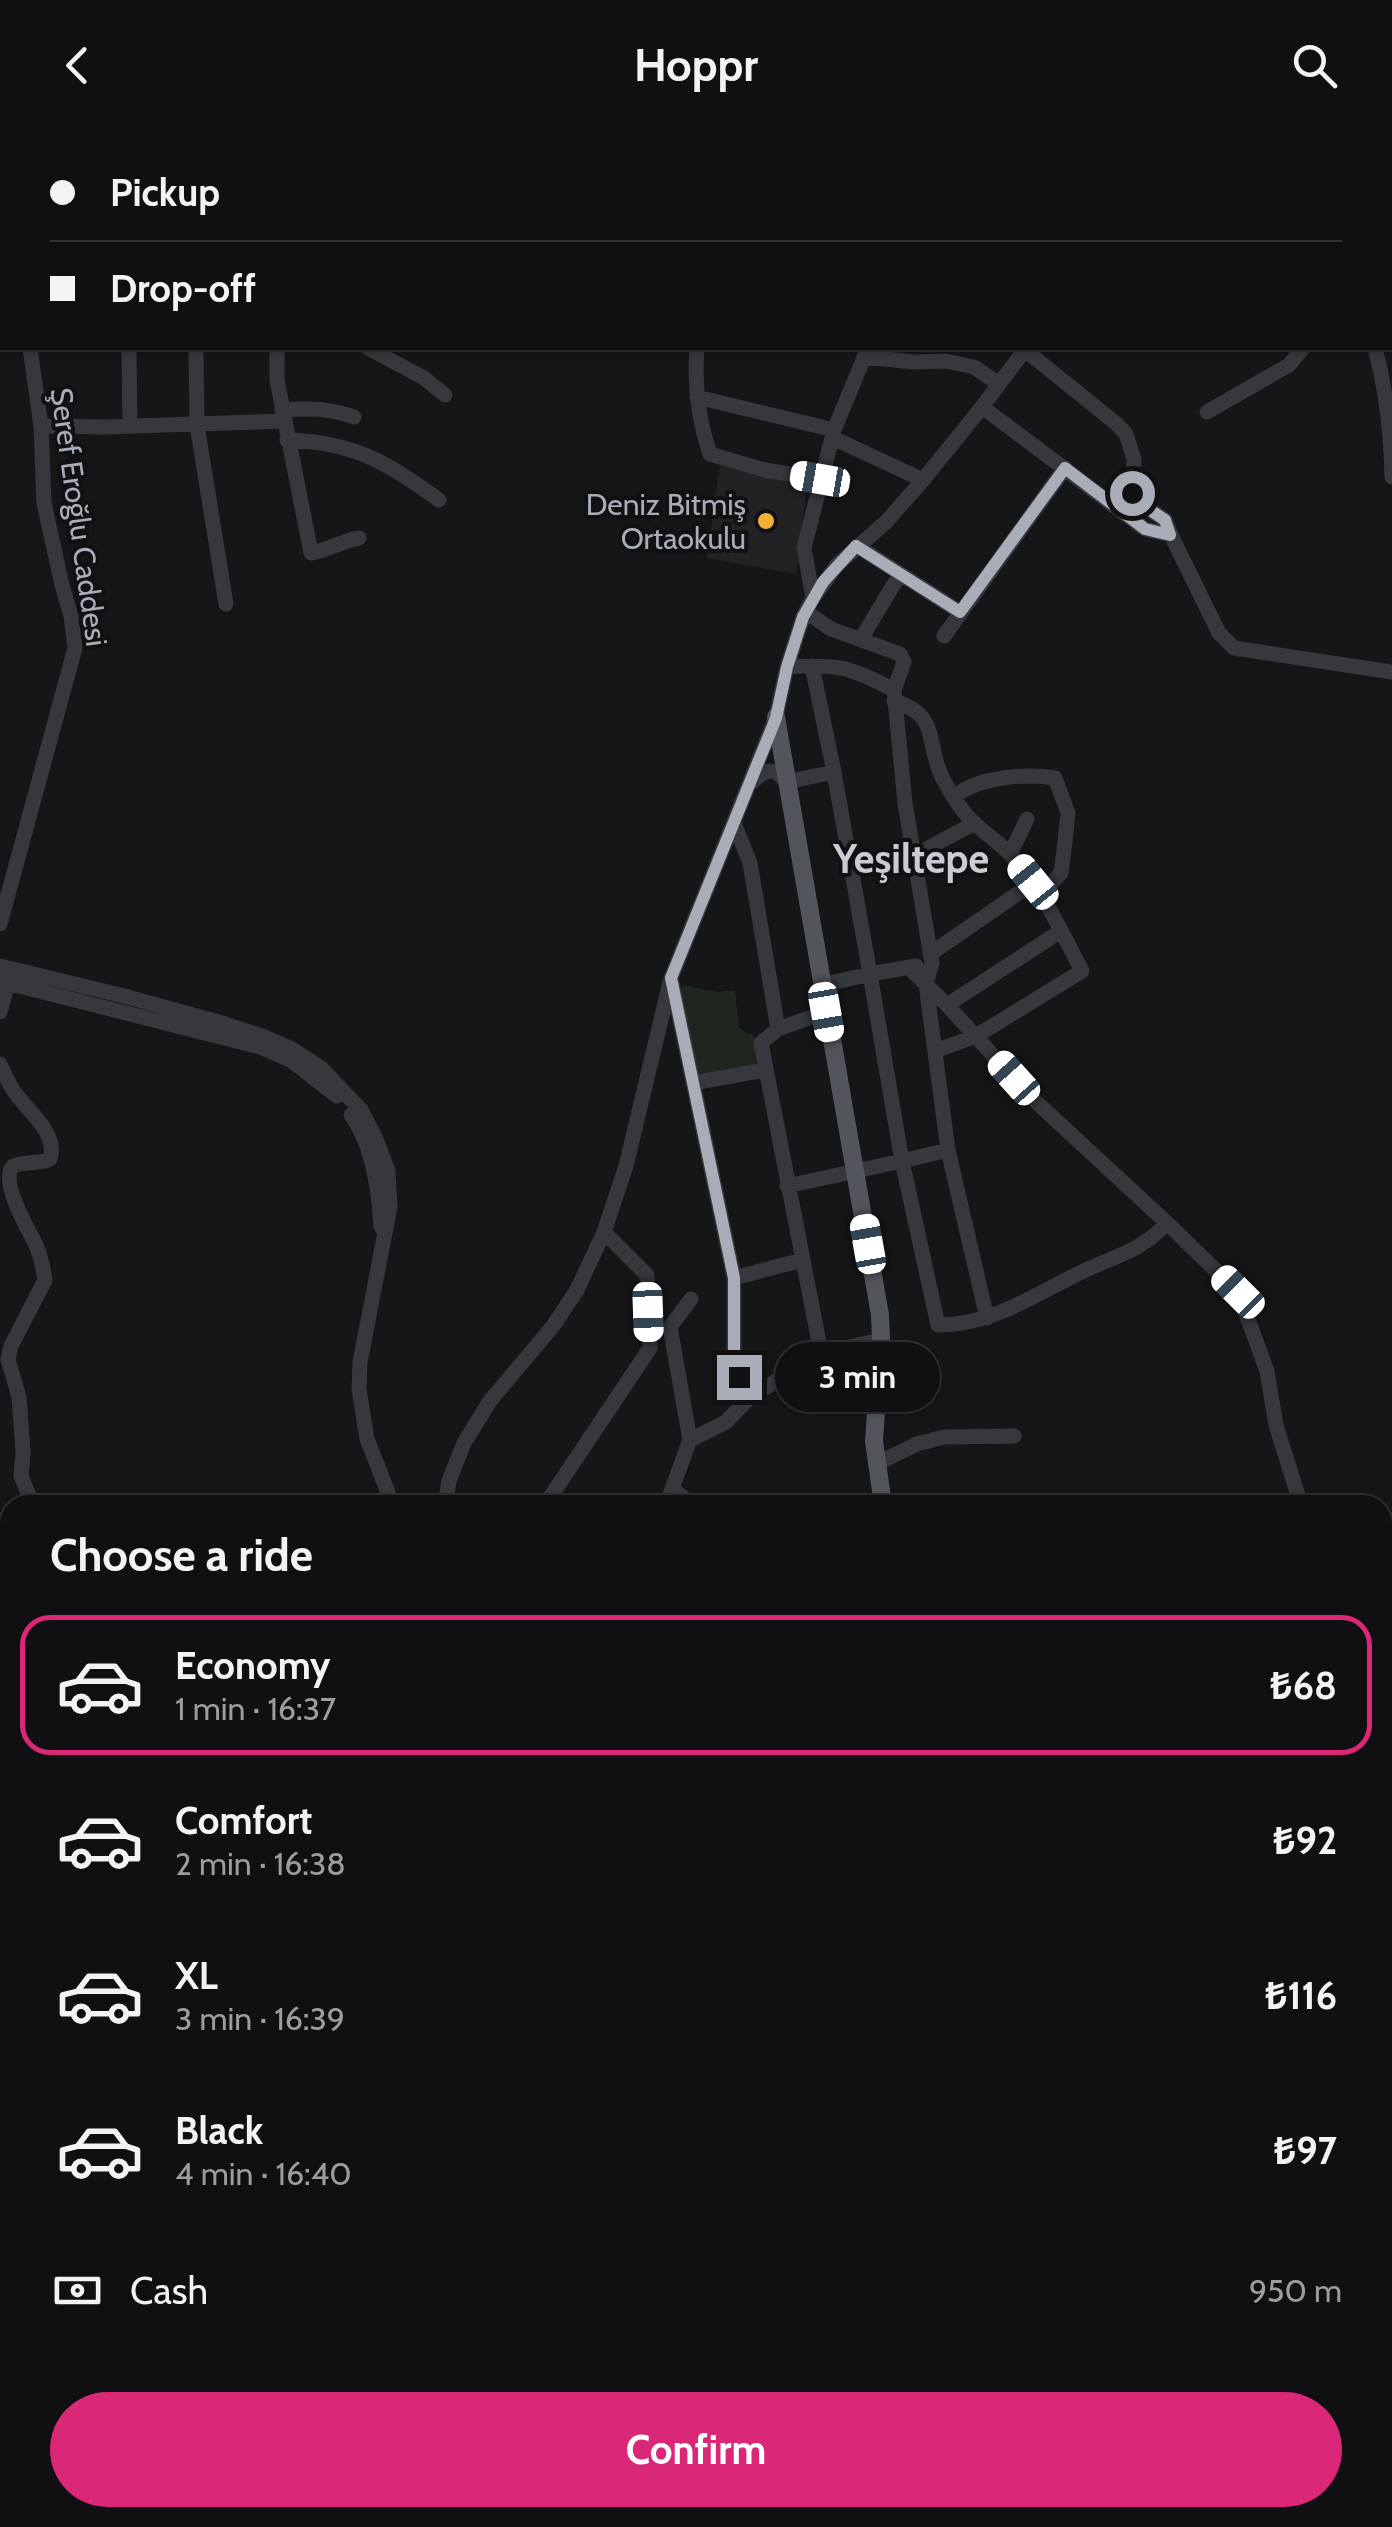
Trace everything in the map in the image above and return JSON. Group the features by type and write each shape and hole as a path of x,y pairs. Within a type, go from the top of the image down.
{"main road":[{"path":"776,718 880,1315 882,1340 874,1441 881,1495"}],"street":[{"name":"Şeref Eroğlu Caddesi","path":"0,924 75,648 44,503 30,350"},
{"path":"129,350 130,426"},
{"path":"196,350 197,425 226,604"},
{"path":"277,350 283,416 311,553 359,538"},
{"path":"372,350 445,394"},
{"path":"697,350 696,397 710,454 765,470 820,479"},
{"path":"986,1318 948,1150 934,1051 926,984 931,958 904,803 894,695 904,658 830,630 809,605 804,548 833,434 866,350 916,362 948,354 1000,384"},
{"path":"447,1495 464,1443 490,1401 577,1290 604,1232 626,1166 671,978 776,718 787,667 809,605 837,565 886,522 923,480 1024,350"},
{"path":"1027,350 1126,434 1134,460 1132,493 1137,501 1165,520 1219,633 1234,648 1392,672"},
{"path":"1207,412 1289,366 1301,350"},
{"path":"1376,350 1390,436 1392,477"},
{"path":"696,397 833,434 923,480"},
{"path":"982,407 1145,529 1170,535"},
{"path":"40,426 197,425 283,416 314,408 354,417"},
{"path":"288,440 366,454 438,500"},
{"path":"944,636 1065,468"},
{"path":"856,546 960,612"},
{"path":"861,639 900,574"},
{"path":"812,666 902,1161 938,1325 960,1325 1009,1310 1146,1244 1168,1223"},
{"path":"787,667 841,666 860,672 914,707 925,719 933,756 964,813 1010,854 1036,888 1082,972 976,1036 934,1051"},
{"path":"748,786 769,771 779,773 786,782 834,772"},
{"path":"822,984 909,968 931,958 1036,888 1050,886 1061,873 1068,814 1054,778 988,780 973,783 955,796"},
{"path":"1010,854 1028,819"},
{"path":"915,855 975,823"},
{"path":"734,824 750,863 778,1029"},
{"path":"947,1005 1061,930"},
{"path":"0,966 222,1023 292,1050 322,1068 361,1110 388,1171 390,1207 360,1362 359,1389 367,1439 390,1495"},
{"path":"909,968 1033,1099 1238,1292 1267,1370 1276,1426 1297,1495"},
{"path":"671,978 734,1278 734,1356 750,1398"},
{"path":"0,1012 4,982 260,1047 292,1061 337,1096 356,1121 372,1165 382,1244"},
{"path":"821,1353 761,1043 778,1029 826,1012"},
{"path":"0,1064 8,1084 39,1120 53,1153 50,1160 12,1166 1,1183 9,1208 32,1236 45,1280 8,1359 19,1397 23,1453 20,1476 29,1495"},
{"path":"693,1083 765,1070"},
{"path":"788,1186 948,1150"},
{"path":"551,1495 650,1348 647,1275 604,1232"},
{"path":"734,1278 802,1260"},
{"path":"670,1495 690,1440 670,1327 692,1299"},
{"path":"690,1440 726,1422 750,1398 821,1353 882,1340"},
{"path":"876,1464 917,1444 944,1437 1014,1436"},
{"path":"673,1489 680,1495"}],"shaded area":[{"path":"720,464 807,485 796,574 707,558"}],"green space":[{"path":"683,985 717,992 735,990 739,1027 747,1034 753,1033 757,1066 699,1076 680,994"}],"place":[{"name":"Deniz Bitmiş Ortaokulu","path":"766,521"}],"district":[{"name":"Yeşiltepe","path":"911,858"}],"route":[{"path":"739,1377 734,1356 734,1278 671,978 776,718 803,617 823,582 856,546 960,612 1065,468 1145,529 1170,535 1165,520 1137,501 1132,493"}]}
